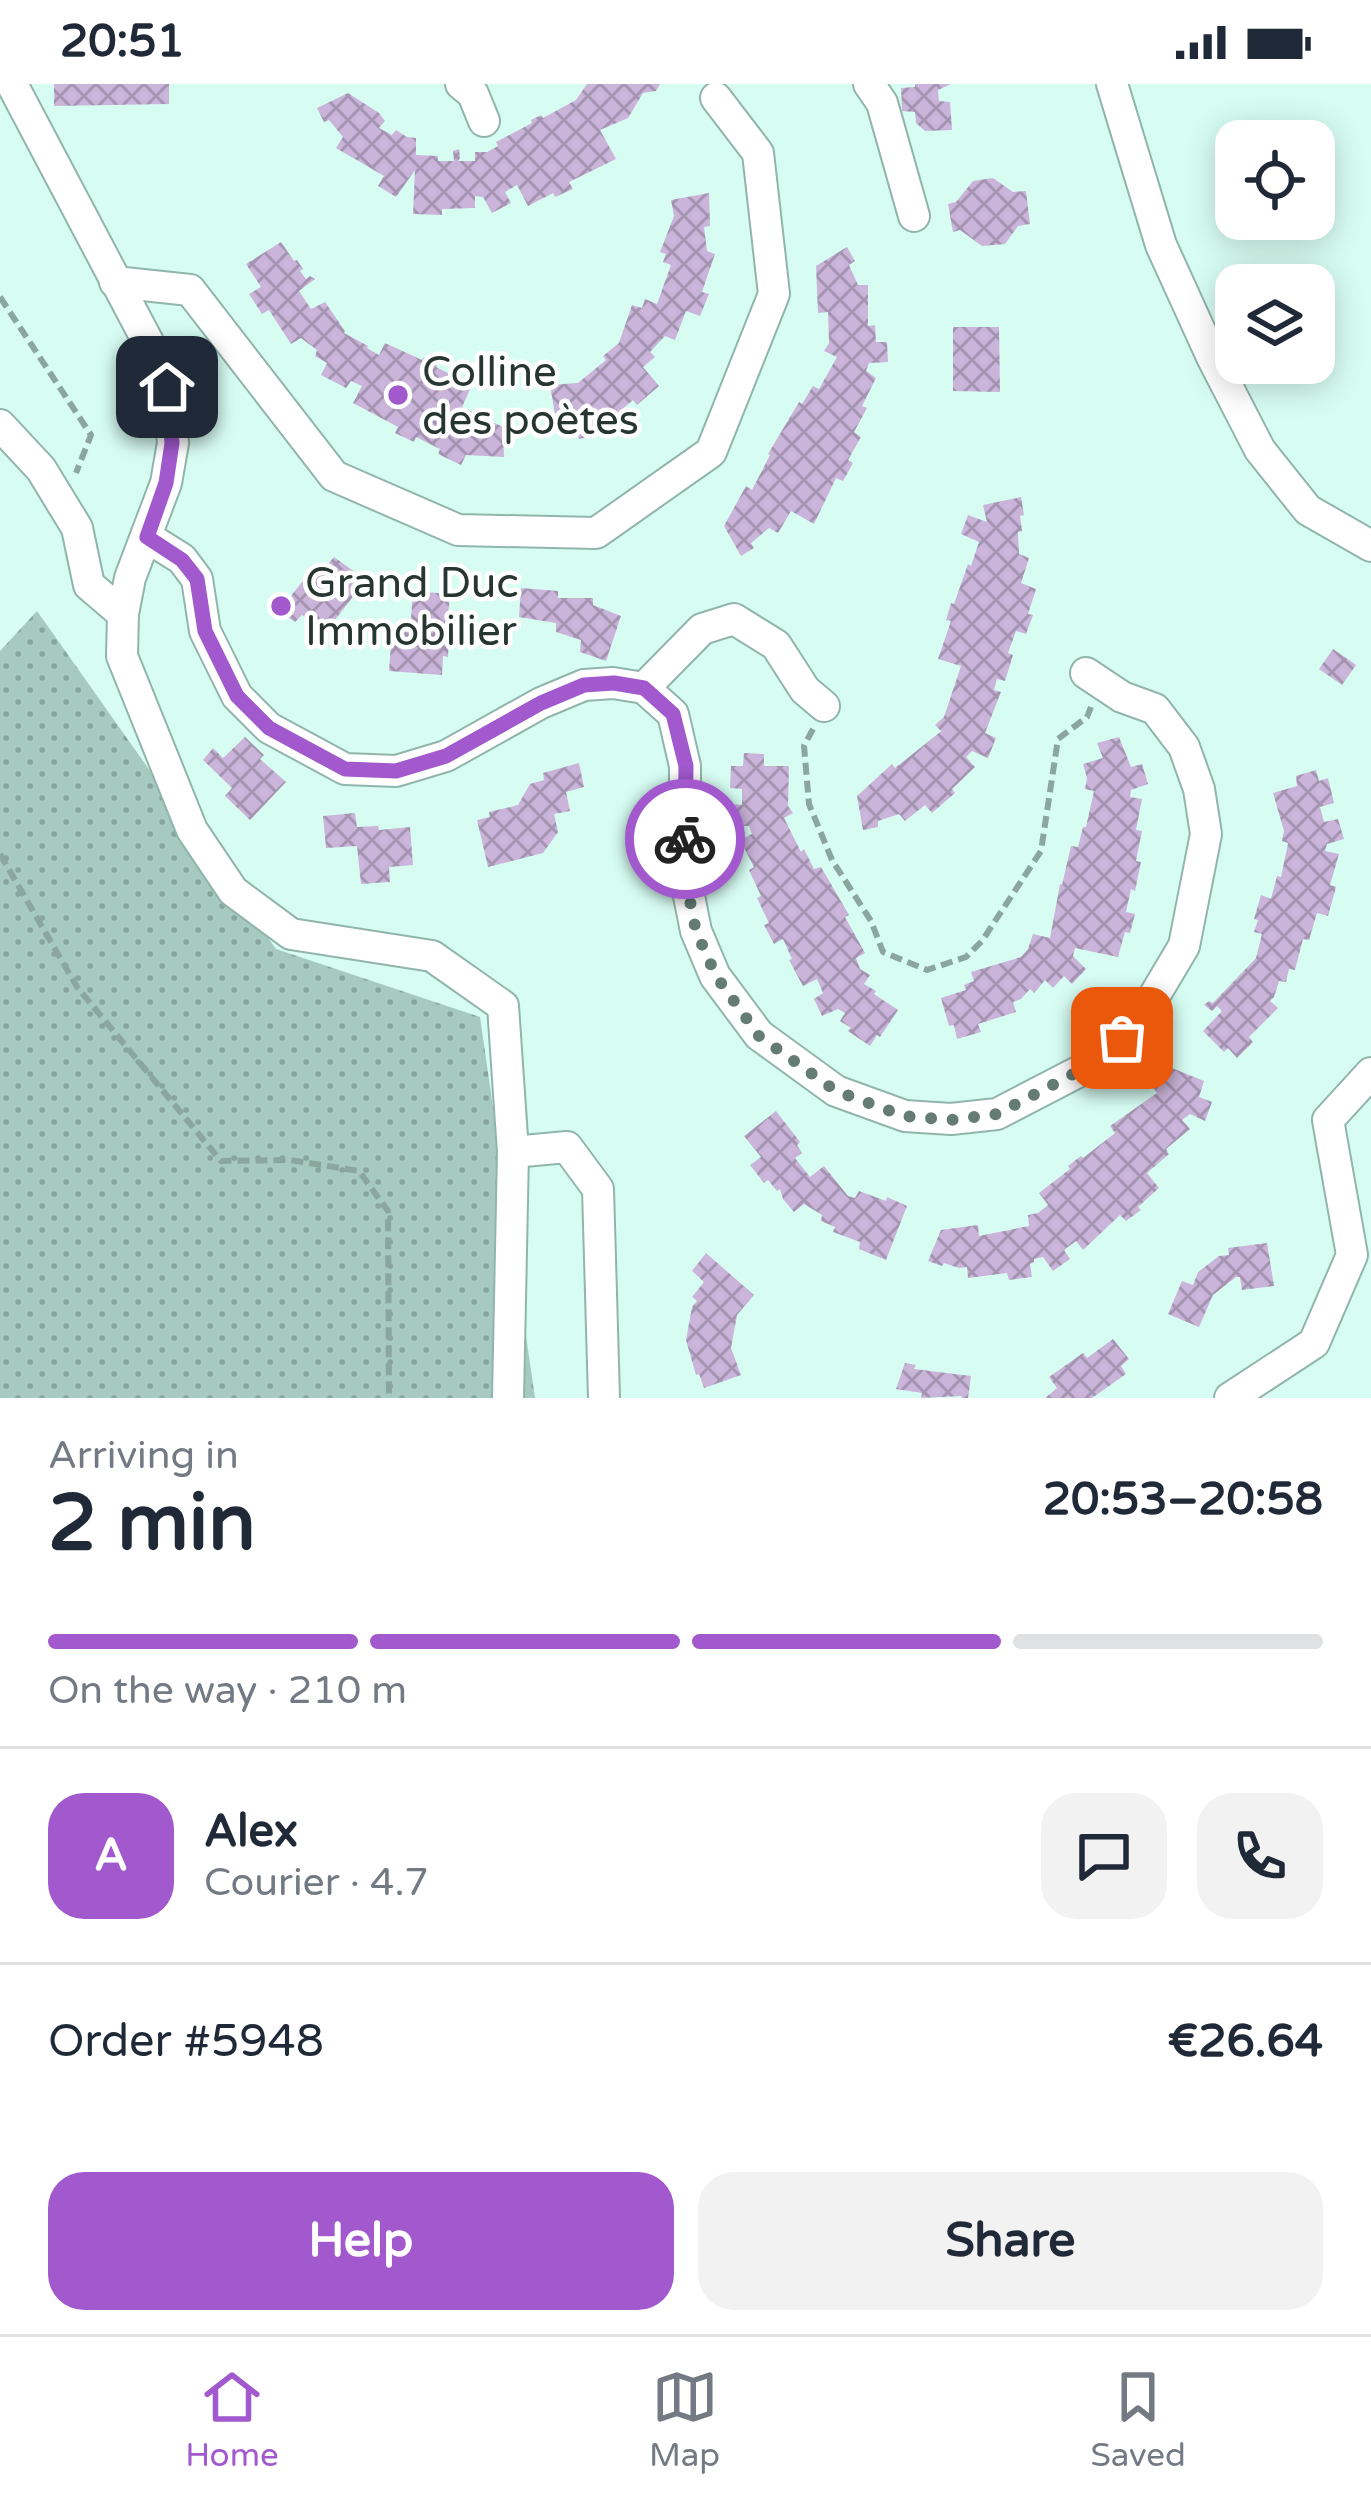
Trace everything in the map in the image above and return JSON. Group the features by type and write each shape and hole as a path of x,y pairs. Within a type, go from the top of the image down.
{"street":[{"path":"12,84 167,387 172,443 166,483 130,578 122,656 192,830 233,892 290,934 432,956 503,1006 513,1152 508,1398"},
{"path":"461,84 473,94 484,121"},
{"path":"868,84 882,103 914,216"},
{"path":"1112,84 1161,245 1260,450 1308,510 1371,546"},
{"path":"116,282 190,290 334,476 458,530 596,533 711,452 774,294 758,153 716,98"},
{"path":"0,425 41,469 77,528 89,585 123,614"},
{"path":"147,537 182,560 197,579 205,631 237,696 269,728 345,769 396,771 446,756 541,703 584,685 644,688 673,714 686,766 685,876 696,931 716,976 759,1036 836,1091 904,1116 951,1120 997,1114 1100,1060 1143,1015 1184,946 1206,834 1199,789 1184,747 1155,710 1122,697 1093,677"},
{"path":"644,688 702,629 734,619 776,645 805,690 824,706"},
{"path":"1230,1398 1314,1343 1324,1321 1352,1255 1328,1120 1371,1073"},
{"path":"513,1152 567,1147 598,1189 604,1398"}],"path":[{"path":"0,298 91,435 63,505"},
{"path":"824,706 804,746 808,804 832,860 871,921 883,952 927,970 966,957 1041,851 1058,739 1087,717 1093,677"},
{"path":"0,854 77,986 221,1161 290,1160 359,1172 388,1211 388,1398"}],"shaded area":[{"path":"37,611 276,949 480,1017 535,1398 0,1398 0,651"}],"building":[{"path":"54,84 169,84 169,104 54,106"},
{"path":"587,84 660,84 656,91 643,93 628,118 600,130 616,159 569,182 573,189 528,206 517,185 505,192 511,203 492,213 483,197 475,196 475,208 442,209 442,215 413,214 415,170 396,197 378,186 384,176 336,148 343,137 329,120 324,122 317,108 348,93 379,113 385,121 379,128 416,138 416,155 454,161 453,151 459,149 458,161 475,161 475,152 487,152 531,120 576,100"},
{"path":"951,84 938,90 939,101 950,102 952,130 925,131 916,123 915,112 902,111 901,88"},
{"path":"993,178 1013,192 1026,191 1030,224 1018,226 1005,244 982,246 960,230 953,232 948,204 956,202 973,181"},
{"path":"709,193 710,226 704,227 707,251 715,254 702,292 709,294 700,316 686,311 675,340 665,336 650,352 655,357 643,367 659,386 607,422 600,411 592,417 597,435 579,439 574,425 557,426 550,385 578,383 619,343 632,305 642,308 645,299 657,304 671,265 663,262 666,254 660,252 674,216 671,200"},
{"path":"281,242 306,279 315,279 299,291 311,309 325,302 344,333 379,355 385,343 424,357 472,385 462,407 503,427 504,457 466,455 461,465 416,437 414,442 395,433 398,427 353,403 362,386 351,381 346,388 321,375 327,363 315,356 317,350 301,338 291,344 269,310 262,314 249,294 261,287 246,264"},
{"path":"847,247 855,261 849,265 858,285 868,285 868,326 875,325 876,342 887,342 888,362 869,363 866,371 876,378 854,432 861,437 848,460 853,463 843,481 836,478 814,524 791,511 778,533 769,528 741,556 724,526 746,486 752,490 799,402 813,386 819,389 837,357 824,351 829,343 828,312 818,313 816,266"},
{"path":"953,327 999,327 1000,392 953,391"},
{"path":"1021,497 1024,515 1020,516 1019,554 1029,558 1021,583 1036,589 1028,614 1033,615 1026,634 1016,631 1005,681 997,679 994,690 1001,692 985,733 996,738 988,758 972,751 966,757 975,767 932,813 925,805 905,821 899,814 863,830 857,796 892,764 895,768 944,729 935,725 944,717 961,666 938,659 951,621 946,620 951,603 979,542 961,534 968,515 987,522 983,505"},
{"path":"334,557 366,580 324,634 308,625 311,621 302,615 295,622 274,608 310,572 317,577"},
{"path":"521,588 558,591 558,598 593,598 593,605 621,616 606,661 580,652 581,640 556,632 556,623 519,617"},
{"path":"413,591 450,594 447,626 432,625 432,631 449,633 442,675 389,671 392,631 410,632"},
{"path":"1333,649 1356,665 1342,685 1319,669"},
{"path":"245,737 264,755 260,759 286,782 250,820 225,796 232,788 203,760 213,748 223,758"},
{"path":"1119,737 1131,767 1142,764 1148,784 1131,790 1130,797 1142,799 1136,830 1142,831 1136,861 1141,862 1126,912 1135,914 1118,957 1075,948 1073,956 1086,969 1072,984 1064,976 1053,988 1045,980 1034,993 1030,989 1013,1002 1016,1012 978,1024 981,1032 957,1039 941,998 966,990 964,985 974,981 971,972 1021,957 1033,934 1050,938 1071,846 1078,847 1094,791 1085,789 1083,764 1103,758 1097,743"},
{"path":"744,753 764,754 764,766 789,766 788,806 793,813 784,818 801,852 804,849 814,869 821,867 849,915 845,917 865,953 856,958 860,969 870,975 864,984 898,1010 870,1046 840,1021 845,1013 838,1009 822,1016 814,999 823,993 817,979 803,986 783,939 774,944 764,925 769,923 749,870 754,867 740,840 752,834 749,826 730,826 731,804 742,805 742,789 730,788 731,766 743,766"},
{"path":"579,763 584,787 566,792 570,811 554,814 558,832 543,853 488,867 477,820 518,805 530,784 544,780 543,773"},
{"path":"1316,770 1319,781 1328,778 1334,803 1320,807 1324,822 1338,819 1344,839 1327,844 1325,851 1339,854 1330,885 1336,887 1328,916 1317,913 1309,940 1303,939 1295,970 1289,969 1286,982 1279,981 1270,1001 1278,1008 1249,1037 1253,1042 1237,1058 1203,1031 1222,1011 1204,1005 1213,1003 1256,958 1262,934 1254,932 1258,920 1254,919 1261,895 1271,899 1277,876 1281,877 1288,843 1282,841 1284,831 1273,793 1297,786 1296,776"},
{"path":"355,813 357,827 410,827 413,865 389,867 390,882 361,884 357,846 326,848 323,816"},
{"path":"1167,1066 1204,1081 1199,1097 1212,1102 1205,1121 1190,1114 1182,1120 1190,1129 1147,1173 1159,1188 1138,1207 1141,1210 1126,1221 1120,1215 1083,1250 1076,1241 1064,1250 1070,1259 1053,1271 1043,1257 1034,1259 1032,1277 1009,1280 1007,1273 968,1278 967,1267 928,1261 941,1230 978,1225 979,1236 1029,1226 1028,1215 1048,1205 1039,1193 1115,1133 1110,1126 1157,1093 1152,1086"},
{"path":"776,1111 800,1142 802,1153 795,1158 810,1177 824,1166 848,1196 855,1198 859,1191 907,1206 886,1260 859,1249 860,1242 833,1232 835,1227 804,1204 794,1212 780,1189 768,1180 764,1183 750,1165 761,1157 744,1136"},
{"path":"1267,1243 1274,1286 1242,1290 1240,1277 1236,1277 1213,1295 1199,1327 1168,1314 1182,1281 1193,1285 1198,1272 1219,1256 1229,1255 1228,1248"},
{"path":"706,1253 754,1295 737,1315 731,1348 741,1375 704,1388 686,1340 697,1301 692,1297 704,1282 692,1271"},
{"path":"1113,1339 1129,1359 1121,1366 1126,1374 1092,1398 1045,1398 1057,1388 1049,1377"},
{"path":"905,1363 916,1365 914,1369 971,1376 968,1398 921,1398 922,1393 896,1389"}],"way so far":[{"path":"685,839 685,876 696,931 716,976 759,1036 836,1091 904,1116 951,1120 997,1114 1100,1060 1122,1038"}],"place":[{"name":"Colline des poètes","path":"398,395"},
{"name":"Grand Duc Immobilier","path":"281,606"}],"route":[{"path":"167,387 172,443 166,483 147,537 182,560 197,579 205,631 237,696 269,728 345,769 396,771 446,756 541,703 584,685 644,688 673,714 686,766 685,839"}]}
